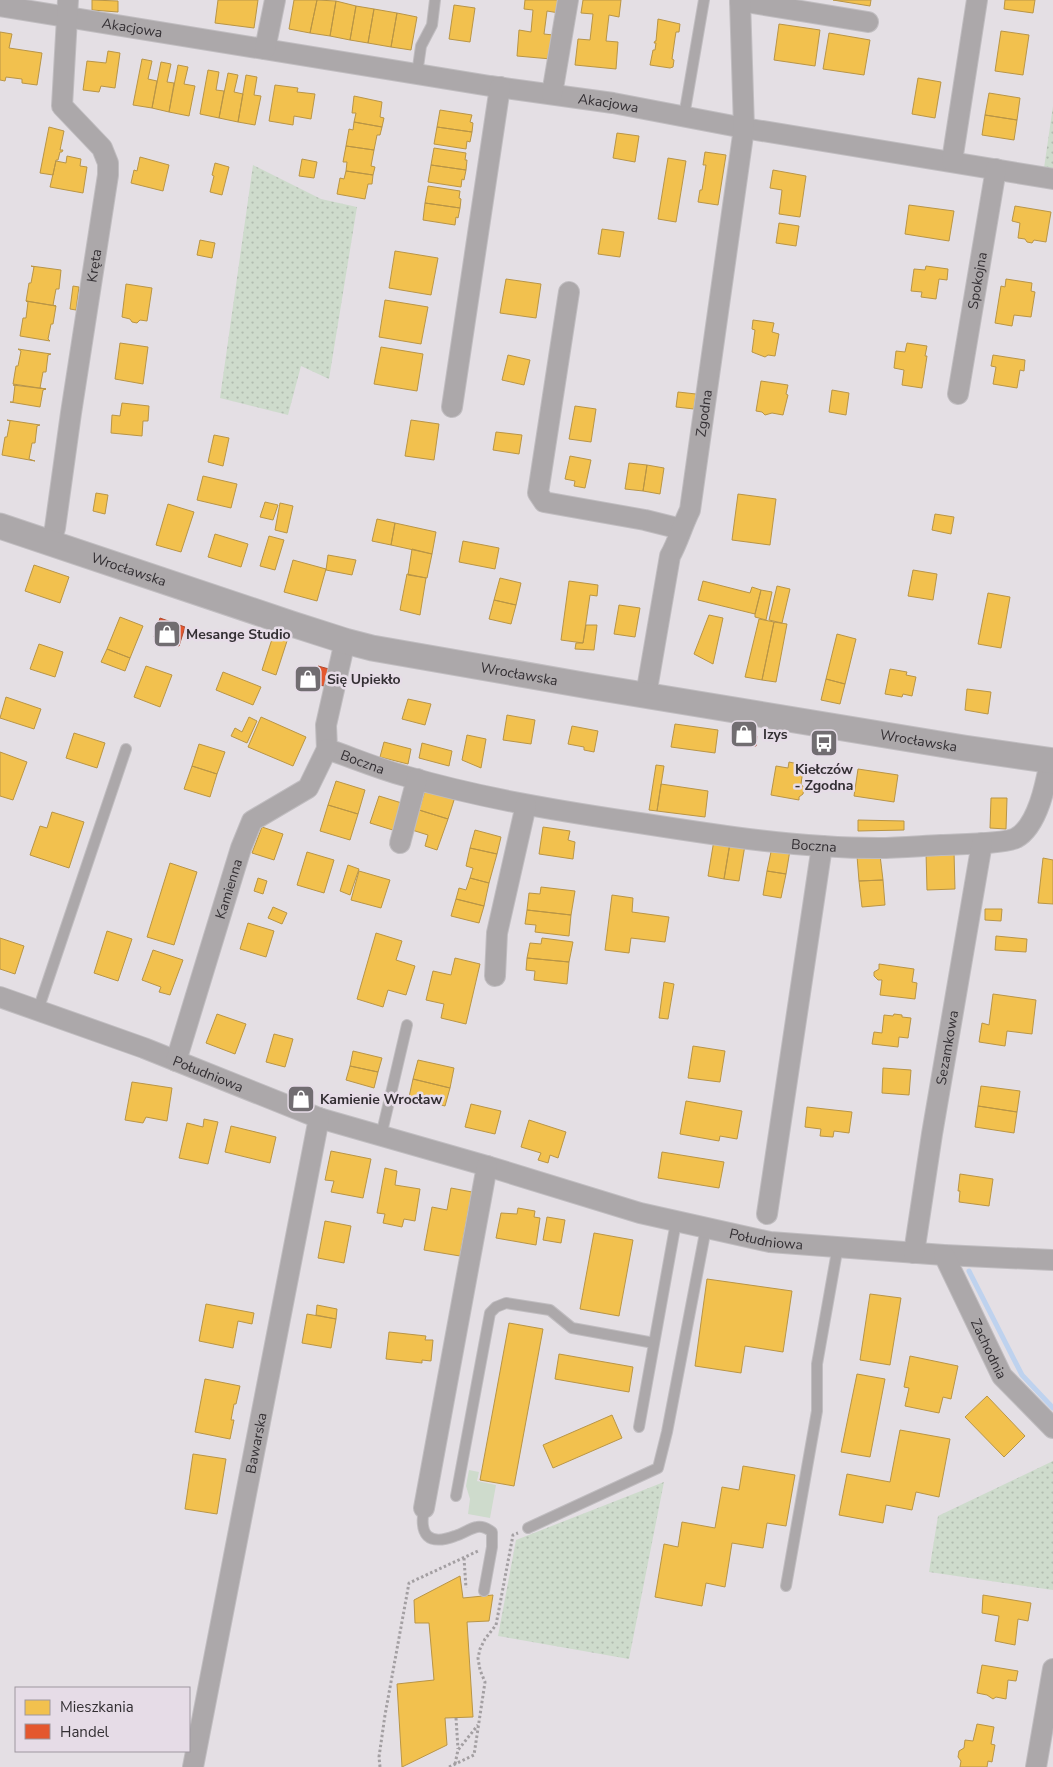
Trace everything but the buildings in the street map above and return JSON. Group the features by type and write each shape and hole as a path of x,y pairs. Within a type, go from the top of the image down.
{"street":[{"path":"265,49 275,0"},
{"path":"552,94 568,0"},
{"path":"740,0 868,22"},
{"name":"Zgodna","path":"646,695 670,556 678,542 681,528 690,510 744,128 740,0"},
{"path":"952,161 977,0"},
{"name":"Akacjowa","path":"0,6 67,8 265,49 416,74 613,103 744,128 1053,179"},
{"name":"Kręta","path":"50,544 55,528 108,175 108,163 102,148 62,106 67,8"},
{"path":"452,407 500,87"},
{"name":"Spokojna","path":"958,394 996,169"},
{"path":"569,292 538,493 544,502 681,528"},
{"name":"Wrocławska","path":"0,526 346,641 415,657 1052,761"},
{"name":"Boczna","path":"346,641 326,725 327,749 417,779 526,805 719,835 822,846 879,848 982,843 1014,839 1024,833 1036,813 1052,761"},
{"name":"Kamienna","path":"176,1061 241,848 252,821 308,788 327,749"},
{"path":"400,843 417,779"},
{"path":"495,976 497,933 526,805"},
{"name":"Sezamkowa","path":"914,1253 933,1125 982,843"},
{"path":"767,1214 822,846"},
{"name":"Południowa","path":"0,997 176,1061 319,1118 676,1222 770,1242 944,1255 1053,1260"},
{"name":"Bawarska","path":"193,1767 319,1118"},
{"path":"424,1508 487,1166"},
{"name":"Zachodnia","path":"944,1255 1002,1376 1053,1428"},
{"path":"1036,1767 1053,1669"}],"lane":[{"path":"416,74 421,46 432,25 435,0"},
{"path":"684,116 704,0"},
{"path":"38,1010 126,749"},
{"path":"380,1136 407,1025"},
{"path":"639,1427 676,1222"},
{"path":"528,1528 658,1468 667,1432 706,1228"},
{"path":"786,1586 817,1411 817,1364 838,1246"},
{"path":"456,1496 490,1313 496,1307 506,1303 550,1310 572,1328 654,1343"},
{"path":"424,1508 422,1526 424,1534 429,1538 445,1540 478,1526 492,1532 492,1545 484,1591"}],"path":[{"path":"449,1767 474,1755 485,1682 478,1658 480,1649 485,1639 496,1626 513,1535 528,1528"},
{"path":"380,1767 379,1757 385,1714 409,1583 492,1545"},
{"path":"464,1558 466,1588"},
{"path":"455,1764 458,1750 456,1718"},
{"path":"458,1750 478,1724"}],"green space":[{"path":"1053,106 1053,169 1044,168"},
{"path":"253,165 321,199 357,207 329,379 301,366 288,415 220,398"},
{"path":"1053,1461 1053,1590 929,1572 938,1516"},
{"path":"469,1470 479,1472 477,1481 496,1485 490,1518 468,1514 470,1499 466,1486"},
{"path":"664,1482 629,1659 498,1636 516,1540"}],"waterway":[{"path":"969,1271 1022,1375 1053,1408"}],"place":[{"name":"Mesange Studio","path":"167,634"},
{"name":"Się Upiekło","path":"308,679"},
{"name":"Izys","path":"744,734"},
{"name":"Kiełczów - Zgodna","path":"824,743"},
{"name":"Kamienie Wrocław","path":"301,1099"}]}
